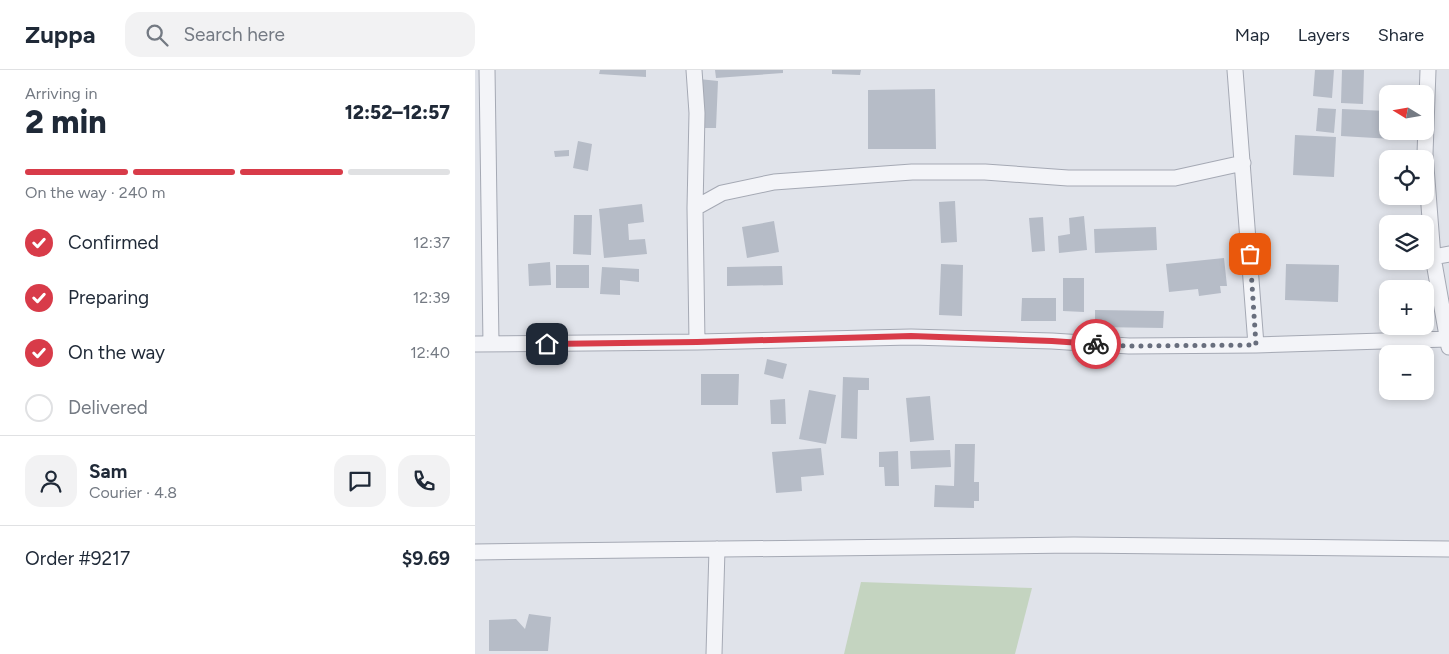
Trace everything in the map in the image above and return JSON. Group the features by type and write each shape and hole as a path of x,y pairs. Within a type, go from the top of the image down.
{"street":[{"path":"487,70 491,344"},
{"path":"694,70 697,113 695,208 697,342"},
{"path":"1235,70 1256,345"},
{"path":"1428,70 1425,154 1430,215"},
{"path":"695,208 722,193 773,182 912,172 985,172 1068,178 1175,178 1243,163"},
{"path":"1434,257 1449,254"},
{"path":"475,344 697,342 911,336 1129,346 1448,344 1434,263"},
{"path":"475,552 1074,545 1449,549"},
{"path":"714,654 717,549"}],"green space":[{"path":"861,582 1032,588 1015,654 844,654"}],"building":[{"path":"600,70 646,70 646,77 599,74"},
{"path":"715,70 783,70 783,73 716,78"},
{"path":"832,70 861,70 860,75 832,74"},
{"path":"1315,70 1334,70 1332,98 1313,96"},
{"path":"1342,70 1364,70 1363,104 1341,103"},
{"path":"699,79 718,81 716,128 698,128"},
{"path":"935,89 936,149 868,149 868,90"},
{"path":"1318,108 1336,109 1334,133 1316,131"},
{"path":"1342,109 1379,111 1379,138 1341,136"},
{"path":"1295,135 1336,137 1334,177 1293,175"},
{"path":"578,141 592,144 588,171 573,168"},
{"path":"569,150 569,156 555,157 554,151"},
{"path":"955,201 957,242 941,243 939,202"},
{"path":"642,204 644,222 628,224 629,240 645,239 647,254 604,258 599,209"},
{"path":"574,215 592,215 591,255 573,254"},
{"path":"1084,216 1087,250 1059,253 1058,236 1070,234 1069,218"},
{"path":"1043,217 1045,251 1032,252 1029,218"},
{"path":"774,221 779,252 747,258 742,227"},
{"path":"1156,227 1157,250 1095,253 1094,229"},
{"path":"1224,258 1227,286 1220,286 1221,293 1199,296 1198,289 1169,292 1166,264"},
{"path":"550,262 551,285 529,286 528,264"},
{"path":"941,264 963,265 962,316 939,315"},
{"path":"1286,264 1339,265 1338,302 1285,300"},
{"path":"556,265 589,265 589,288 556,288"},
{"path":"782,266 783,285 727,286 727,267"},
{"path":"602,267 639,269 639,282 620,280 620,295 600,294"},
{"path":"1063,278 1084,278 1084,312 1063,311"},
{"path":"1022,298 1056,298 1056,321 1021,321"},
{"path":"1095,310 1164,311 1163,328 1095,327"},
{"path":"767,359 787,364 783,379 764,374"},
{"path":"701,374 739,374 738,405 701,405"},
{"path":"843,377 869,378 869,390 858,390 857,439 841,438"},
{"path":"809,390 836,395 826,444 799,439"},
{"path":"930,396 934,440 910,442 906,398"},
{"path":"785,399 786,424 771,424 770,400"},
{"path":"955,444 975,444 974,482 979,482 979,501 974,501 974,508 934,507 935,485 954,486"},
{"path":"821,448 824,475 801,477 802,491 776,493 772,452"},
{"path":"950,450 951,467 911,469 910,451"},
{"path":"898,451 899,486 885,486 884,467 879,467 879,452"},
{"path":"529,614 551,617 548,651 489,651 489,620 516,619 525,629"}],"way so far":[{"path":"1096,344 1129,346 1256,345 1250,254"}],"route":[{"path":"547,344 911,336 1096,344"}]}
